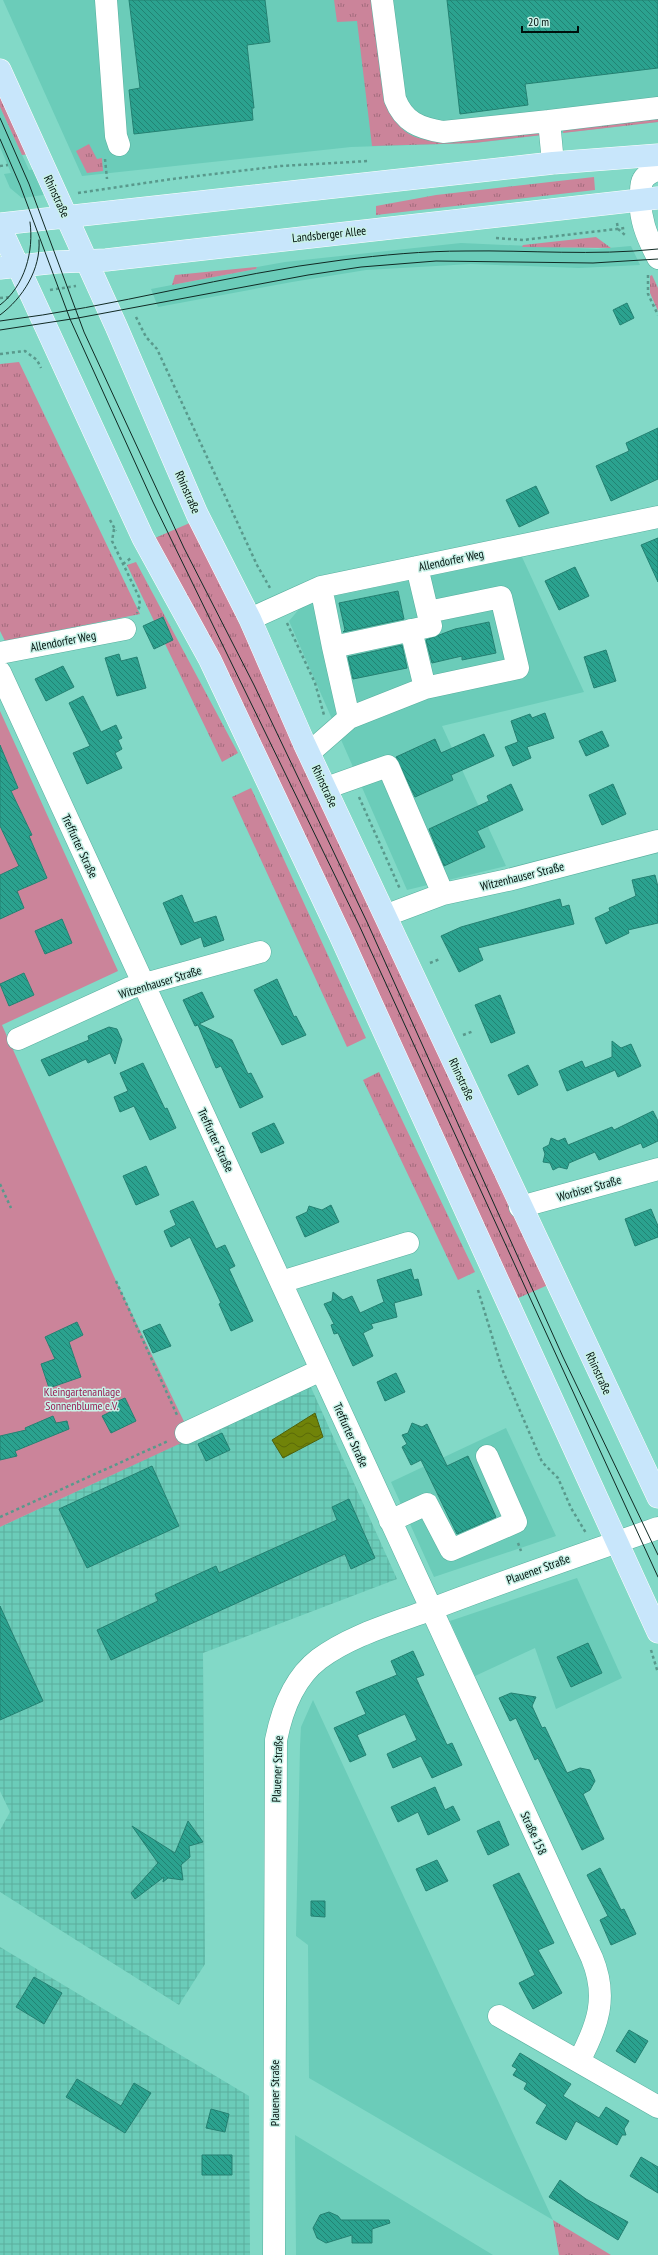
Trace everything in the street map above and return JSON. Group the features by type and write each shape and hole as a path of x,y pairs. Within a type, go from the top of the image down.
{"main road":[{"name":"Rhinstraße","path":"0,70 67,217 85,261 96,282 197,514 250,619 309,753 386,915 520,1207 658,1498"},
{"path":"0,224 553,163 658,155"},
{"name":"Landsberger Allee","path":"9,267 106,260 649,199"},
{"path":"0,227 9,267 32,293 143,538 210,660 340,935 607,1546 658,1632"}],"street":[{"path":"106,0 116,136 119,145"},
{"path":"382,0 395,99 400,111 411,121 427,129 443,132 658,108"},
{"path":"549,121 553,163"},
{"path":"652,264 647,236 641,217 649,199 642,180 658,169"},
{"name":"Allendorfer Weg","path":"250,619 321,587 658,517"},
{"path":"333,647 431,626 417,567"},
{"path":"321,587 349,718"},
{"path":"309,753 349,718 425,688 518,668 501,596 428,612"},
{"name":"Allendorfer Weg","path":"0,653 125,629"},
{"path":"411,630 425,688"},
{"name":"Treffurter Straße","path":"0,672 145,985 430,1610"},
{"path":"326,788 388,766 443,894"},
{"name":"Witzenhauser Straße","path":"386,915 443,894 508,880 658,841"},
{"name":"Witzenhauser Straße","path":"18,1039 130,988 260,952"},
{"name":"Worbiser Straße","path":"520,1207 658,1168"},
{"path":"281,1282 408,1243"},
{"path":"186,1433 321,1370"},
{"path":"390,1521 427,1504 450,1550 516,1522 487,1456"},
{"name":"Plauener Straße","path":"274,2255 276,1747 281,1715 302,1676 318,1660 354,1639 658,1528"},
{"name":"Straße 158","path":"430,1610 598,1972 600,1994 599,2014 593,2034 579,2061"},
{"path":"499,2016 658,2107"}],"path":[{"path":"0,166 8,165"},
{"path":"523,240 606,231"},
{"path":"652,264 648,274 648,294 658,315"},
{"path":"0,298 96,282"},
{"path":"139,322 146,337 157,349 254,558 279,605"},
{"path":"0,354 25,351 36,360"},
{"path":"114,529 112,541 135,587 140,605 136,616 125,629"},
{"path":"123,564 135,556"},
{"path":"429,964 440,959"},
{"path":"461,1036 474,1031"},
{"path":"0,1184 11,1208"},
{"path":"0,1517 186,1433 116,1281"},
{"path":"476,1285 502,1369 542,1462 558,1478 571,1508 607,1546"}],"shaded area":[{"path":"3,0 658,0 658,122 474,143 351,147 82,176"},
{"path":"0,107 29,170 37,169 45,192 43,195 22,198 10,188 4,174 11,173 0,147"},
{"path":"461,243 597,249 631,246 640,265 579,268 471,264 366,270 158,307 151,289 285,262"},
{"path":"522,557 584,692 442,726 506,866 407,890 289,621 300,608 311,601"},
{"path":"309,1383 397,1579 203,1653 205,1964 179,2005 0,1892 0,1830 10,1812 0,1791 0,1527"},
{"path":"506,1428 556,1536 434,1577 391,1482"},
{"path":"577,1578 622,1678 556,1709 535,1648 475,1676 450,1621"},
{"path":"313,1700 553,2220 309,2078 308,1945 296,1936 301,1727"},
{"path":"0,1947 249,2096 250,2255 0,2255"},
{"path":"295,2135 493,2255 296,2255"}],"green space":[{"path":"334,0 375,0 390,113 404,131 419,138 425,139 539,129 542,135 474,143 372,146 357,21 337,22"},
{"path":"0,89 31,154 22,155 0,107"},
{"path":"658,113 658,122 563,133 564,124"},
{"path":"89,144 97,159 102,158 103,171 87,173 76,151"},
{"path":"594,177 595,190 376,215 376,206 436,195"},
{"path":"596,237 611,248 522,247 523,245"},
{"path":"257,267 256,269 172,285 175,275"},
{"path":"652,275 658,288 658,311 650,293 650,276"},
{"path":"19,362 140,614 5,641 0,631 0,364"},
{"path":"192,522 548,1285 516,1299 155,538"},
{"path":"136,562 238,753 222,762 127,565"},
{"name":"Kleingartenanlage Sonnenblume e.V.","path":"0,711 118,971 2,1025 116,1281 192,1438 0,1527"},
{"path":"251,788 366,1038 347,1047 232,797"},
{"path":"379,1072 475,1272 458,1280 363,1080"},
{"path":"553,2220 611,2255 559,2255"}],"water":[{"path":"315,1413 323,1437 283,1458 272,1440"}],"building":[{"path":"129,0 265,0 270,42 247,45 254,108 252,108 253,120 134,134 129,90 140,88"},
{"path":"447,0 658,0 658,68 525,84 528,105 460,114"},
{"path":"627,303 634,318 620,325 613,310"},
{"path":"658,428 658,479 611,501 596,466 629,451 626,443"},
{"path":"536,486 549,513 519,527 506,500"},
{"path":"658,538 658,582 641,545"},
{"path":"575,567 589,596 559,610 545,581"},
{"path":"398,591 404,619 343,632 345,630 339,603"},
{"path":"163,617 173,640 154,649 143,626"},
{"path":"489,622 496,653 462,660 462,656 432,663 426,640 455,629"},
{"path":"402,645 407,668 353,679 348,657"},
{"path":"606,650 616,681 594,688 584,657"},
{"path":"119,654 121,661 137,657 146,688 117,696 105,658"},
{"path":"63,666 74,687 46,701 35,679"},
{"path":"83,696 101,732 116,725 122,738 118,740 122,749 115,753 122,768 87,784 73,753 90,746 69,703"},
{"path":"545,713 554,738 527,747 531,758 513,766 505,747 518,742 511,721 530,714 532,718"},
{"path":"602,731 609,746 586,756 579,741"},
{"path":"484,734 494,756 451,775 453,780 415,797 396,757 435,739 441,753"},
{"path":"0,745 18,788 11,791 32,835 29,836 47,878 17,891 24,908 0,919 0,875 19,866 0,826"},
{"path":"511,784 523,810 477,831 485,847 444,866 429,829 489,801 487,796"},
{"path":"613,784 626,814 602,825 589,795"},
{"path":"655,875 658,887 658,923 628,930 629,933 606,944 595,918 610,911 609,908 636,896 632,880"},
{"path":"182,895 194,923 216,916 224,940 204,947 201,937 181,945 163,903"},
{"path":"560,899 562,907 569,905 574,924 478,948 483,960 459,972 441,936 461,927"},
{"path":"62,919 72,943 45,954 35,931"},
{"path":"24,973 34,995 9,1006 0,984"},
{"path":"277,979 294,1017 296,1016 306,1035 282,1045 254,990"},
{"path":"202,992 214,1017 199,1024 232,1040 248,1074 251,1073 263,1097 240,1108 221,1066 216,1068 198,1025 195,1026 183,1000"},
{"path":"500,995 515,1033 491,1043 475,1005"},
{"path":"109,1027 117,1029 122,1040 115,1064 110,1053 88,1063 86,1059 49,1076 41,1060 89,1040 88,1036"},
{"path":"612,1041 621,1048 631,1044 641,1066 618,1077 615,1070 567,1091 559,1071 582,1061 585,1068 612,1057"},
{"path":"143,1063 165,1109 167,1108 176,1128 150,1140 134,1106 120,1112 114,1097 128,1091 120,1073"},
{"path":"528,1065 538,1085 518,1095 508,1075"},
{"path":"653,1111 658,1121 658,1141 643,1148 641,1143 599,1160 595,1152 569,1163 567,1169 559,1167 553,1170 550,1163 543,1162 545,1154 543,1148 549,1145 551,1138 558,1141 565,1138 568,1145 612,1127 614,1130"},
{"path":"274,1123 284,1143 261,1153 252,1133"},
{"path":"146,1166 159,1195 136,1205 123,1176"},
{"path":"193,1201 216,1249 225,1245 235,1266 229,1269 253,1321 231,1331 219,1304 221,1303 190,1237 171,1247 164,1231 176,1225 170,1211"},
{"path":"331,1205 339,1222 305,1237 296,1217 307,1212 309,1206 322,1210"},
{"path":"651,1209 658,1226 658,1237 635,1246 625,1219"},
{"path":"411,1269 414,1280 418,1279 422,1295 394,1303 397,1317 371,1324 373,1328 363,1333 373,1356 353,1366 338,1333 334,1334 331,1325 334,1324 324,1304 332,1301 333,1292 343,1300 352,1296 360,1313 384,1302 377,1280"},
{"path":"77,1322 83,1335 69,1342 81,1377 49,1388 41,1364 55,1359 45,1337"},
{"path":"160,1324 171,1346 153,1353 143,1331"},
{"path":"396,1373 405,1392 385,1401 377,1382"},
{"path":"125,1398 136,1421 111,1433 102,1416 114,1410 111,1404"},
{"path":"53,1416 56,1423 67,1421 69,1429 15,1451 17,1456 0,1460 0,1436 26,1430 25,1428"},
{"path":"412,1423 422,1427 427,1424 447,1466 468,1456 496,1517 457,1534 421,1460 411,1465 402,1447 407,1444 402,1435 408,1433"},
{"path":"222,1433 230,1450 206,1461 198,1444"},
{"path":"152,1466 179,1526 87,1568 59,1509"},
{"path":"349,1499 375,1558 351,1569 345,1554 111,1660 97,1630 158,1601 155,1594 216,1566 219,1573 337,1520 332,1507"},
{"path":"0,1606 43,1701 0,1720"},
{"path":"588,1643 602,1673 571,1687 557,1657"},
{"path":"413,1651 424,1675 416,1678 447,1745 452,1743 462,1765 432,1778 421,1756 393,1768 387,1754 417,1740 405,1714 357,1735 366,1755 350,1762 334,1728 366,1714 356,1692 397,1675 391,1661"},
{"path":"511,1693 536,1697 532,1706 542,1728 545,1727 567,1773 580,1768 590,1770 595,1781 590,1790 583,1794 604,1839 582,1850 538,1758 535,1760 516,1718 510,1721 499,1698"},
{"path":"435,1787 445,1810 453,1806 460,1820 428,1835 418,1812 398,1822 391,1807"},
{"path":"188,1821 203,1842 189,1846 190,1857 181,1865 183,1880 168,1878 163,1882 164,1877 135,1899 131,1893 158,1863 132,1826 175,1853"},
{"path":"499,1821 509,1845 488,1855 477,1831"},
{"path":"437,1860 448,1881 426,1891 416,1869"},
{"path":"600,1868 621,1910 624,1909 636,1934 611,1945 600,1920 608,1916 587,1875"},
{"path":"519,1873 554,1943 538,1950 562,1993 533,2009 519,1983 535,1975 493,1885"},
{"path":"311,1901 325,1901 325,1917 311,1916"},
{"path":"34,1977 62,1993 44,2024 16,2007"},
{"path":"629,2030 648,2041 635,2063 616,2051"},
{"path":"520,2053 571,2084 563,2096 599,2118 606,2107 629,2121 624,2129 626,2135 622,2135 617,2145 576,2121 566,2140 536,2123 547,2105 524,2089 527,2083 513,2075 517,2069 512,2066"},
{"path":"77,2079 121,2106 134,2083 151,2093 125,2133 66,2097"},
{"path":"211,2109 229,2114 225,2132 206,2128"},
{"path":"202,2155 232,2155 232,2175 202,2175"},
{"path":"641,2157 658,2167 658,2193 630,2176"},
{"path":"560,2180 586,2199 628,2222 618,2240 549,2197"},
{"path":"329,2212 338,2216 341,2220 389,2220 390,2223 372,2229 372,2243 352,2243 352,2235 326,2243 317,2238 313,2228 320,2215"}],"tram line":[{"path":"0,118 29,184 84,332 184,548 254,685 367,922 563,1357 658,1555"},
{"path":"0,139 20,185 70,319 153,502 359,925 658,1577"},
{"path":"0,305 16,288 26,267 31,245 30,222"},
{"path":"0,315 16,300 29,282 37,262 39,240"},
{"path":"0,321 86,308 256,273 372,256 450,251 609,252 658,249"},
{"path":"0,330 78,318 308,275 361,267 436,261 593,263 658,259"}]}
